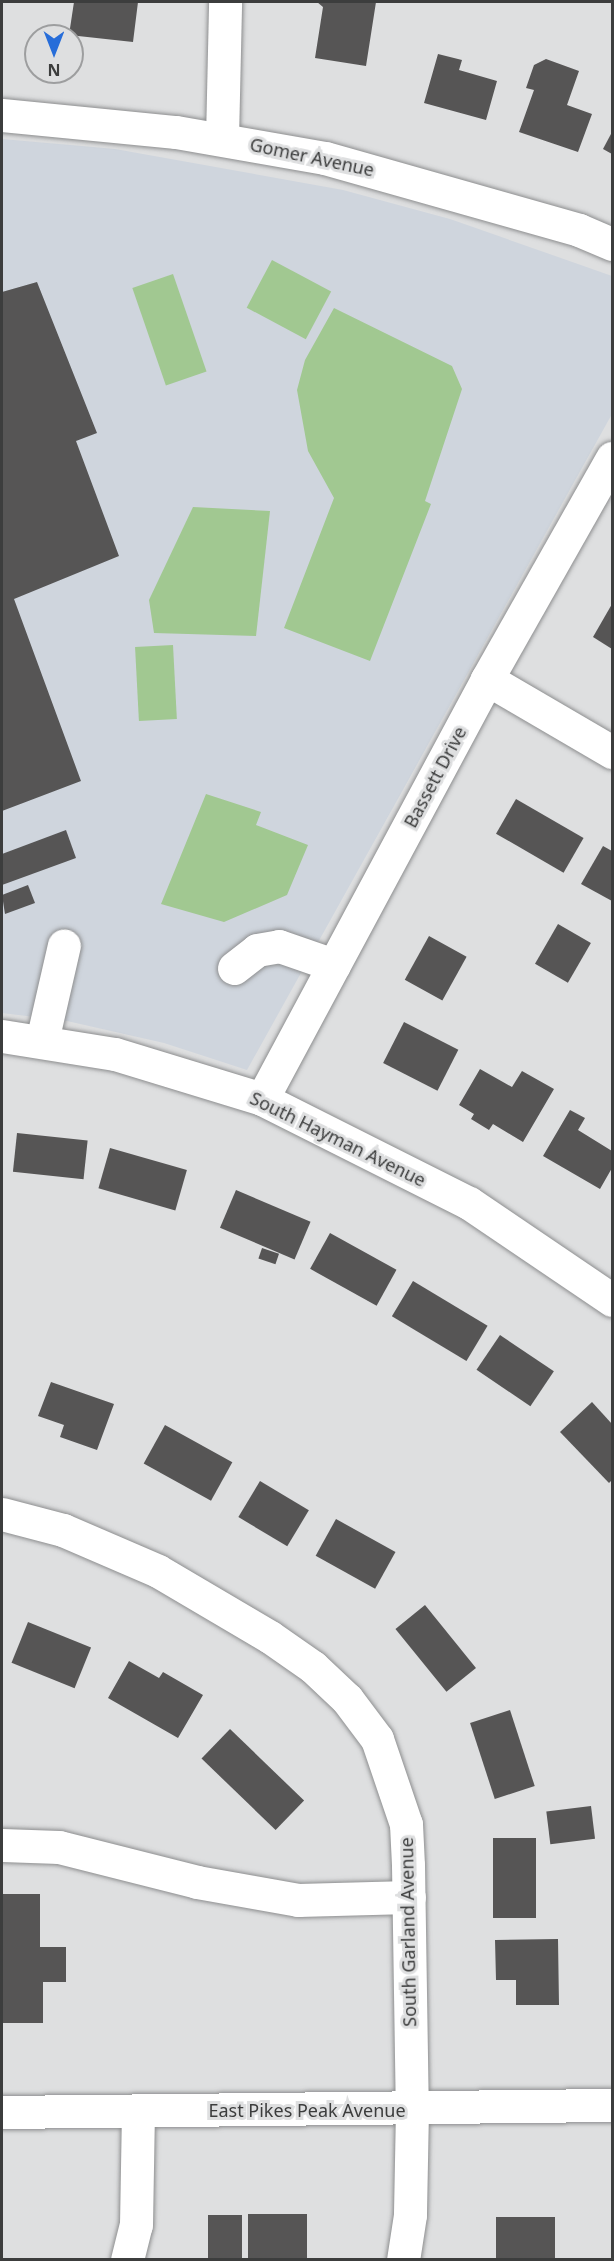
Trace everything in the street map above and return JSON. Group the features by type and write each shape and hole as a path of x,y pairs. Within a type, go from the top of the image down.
{"street":[{"path":"222,138 225,2"},
{"name":"Gomer Avenue","path":"2,115 222,138 381,171 579,230 612,244"},
{"name":"Bassett Drive","path":"262,1099 487,679 612,458"},
{"path":"487,679 612,752"},
{"path":"42,1041 64,945"},
{"path":"234,968 257,950 279,946 334,965"},
{"name":"South Hayman Avenue","path":"2,1036 42,1041 135,1059 262,1099 469,1203 612,1300"},
{"name":"South Garland Avenue","path":"2,1514 63,1530 158,1571 313,1667 347,1699 377,1739 406,1824 412,2109 410,2215 403,2259"},
{"path":"2,1845 59,1847 198,1882 298,1900 409,1897"},
{"name":"East Pikes Peak Avenue","path":"2,2112 612,2105"},
{"path":"127,2259 136,2225 138,2111"}],"shaded area":[{"path":"2,139 115,149 343,190 450,219 612,276 612,414 247,1070 164,1043 67,1021 2,1013"}],"green space":[{"path":"272,260 331,291 306,339 247,308"},
{"path":"173,274 207,371 166,385 132,288"},
{"path":"334,308 452,366 462,389 425,501 431,504 370,661 284,628 334,498 308,451 297,390 305,360"},
{"path":"193,507 270,511 256,636 154,633 149,600"},
{"path":"173,645 177,719 139,721 135,647"},
{"path":"206,794 261,812 256,825 308,845 287,895 224,922 161,904"}],"building":[{"path":"74,2 138,2 133,42 84,37 84,24 71,24"},
{"path":"317,2 376,2 366,66 315,58 323,7"},
{"path":"438,54 462,60 459,70 497,81 486,120 424,103"},
{"path":"546,59 579,71 567,105 592,114 578,152 519,132 534,90 526,88 534,65"},
{"path":"612,132 612,154 603,149"},
{"path":"37,282 97,433 76,441 119,556 14,599 81,781 2,811 2,292"},
{"path":"612,604 612,649 593,637"},
{"path":"516,799 584,838 564,873 496,834"},
{"path":"66,830 76,858 2,885 2,854"},
{"path":"603,846 612,851 612,901 581,884"},
{"path":"28,885 35,903 5,914 2,895"},
{"path":"558,924 591,943 568,983 535,964"},
{"path":"429,936 467,957 442,1001 405,980"},
{"path":"404,1022 458,1050 437,1091 383,1063"},
{"path":"480,1069 512,1087 522,1071 554,1089 523,1142 493,1124 489,1130 471,1119 474,1114 459,1105"},
{"path":"570,1110 585,1118 578,1130 612,1151 612,1168 600,1189 543,1156"},
{"path":"17,1133 88,1140 84,1179 13,1172"},
{"path":"110,1148 187,1170 175,1210 98,1188"},
{"path":"236,1190 311,1222 295,1259 220,1228"},
{"path":"330,1233 396,1270 377,1306 310,1269"},
{"path":"262,1248 279,1254 275,1264 258,1258"},
{"path":"413,1281 488,1326 466,1361 392,1316"},
{"path":"500,1335 554,1371 530,1406 477,1370"},
{"path":"51,1382 114,1404 97,1450 60,1437 64,1425 38,1416"},
{"path":"592,1402 612,1424 612,1480 609,1483 560,1432"},
{"path":"165,1425 232,1462 211,1501 144,1463"},
{"path":"260,1481 309,1510 287,1546 238,1517"},
{"path":"336,1519 395,1552 375,1589 316,1556"},
{"path":"425,1605 476,1668 446,1692 395,1629"},
{"path":"28,1622 91,1647 75,1688 12,1663"},
{"path":"129,1661 159,1678 163,1672 203,1695 178,1738 108,1698"},
{"path":"510,1710 535,1786 495,1799 470,1723"},
{"path":"230,1729 304,1801 276,1830 202,1758"},
{"path":"591,1806 595,1839 550,1844 546,1811"},
{"path":"493,1838 536,1838 536,1918 493,1918"},
{"path":"2,1894 40,1894 40,1947 66,1947 66,1982 43,1982 43,2023 2,2023"},
{"path":"558,1939 559,2005 516,2005 516,1980 496,1980 495,1940"},
{"path":"248,2214 307,2214 307,2258 248,2258"},
{"path":"208,2215 242,2215 242,2259 208,2259"},
{"path":"496,2217 555,2217 555,2260 496,2260"}]}
